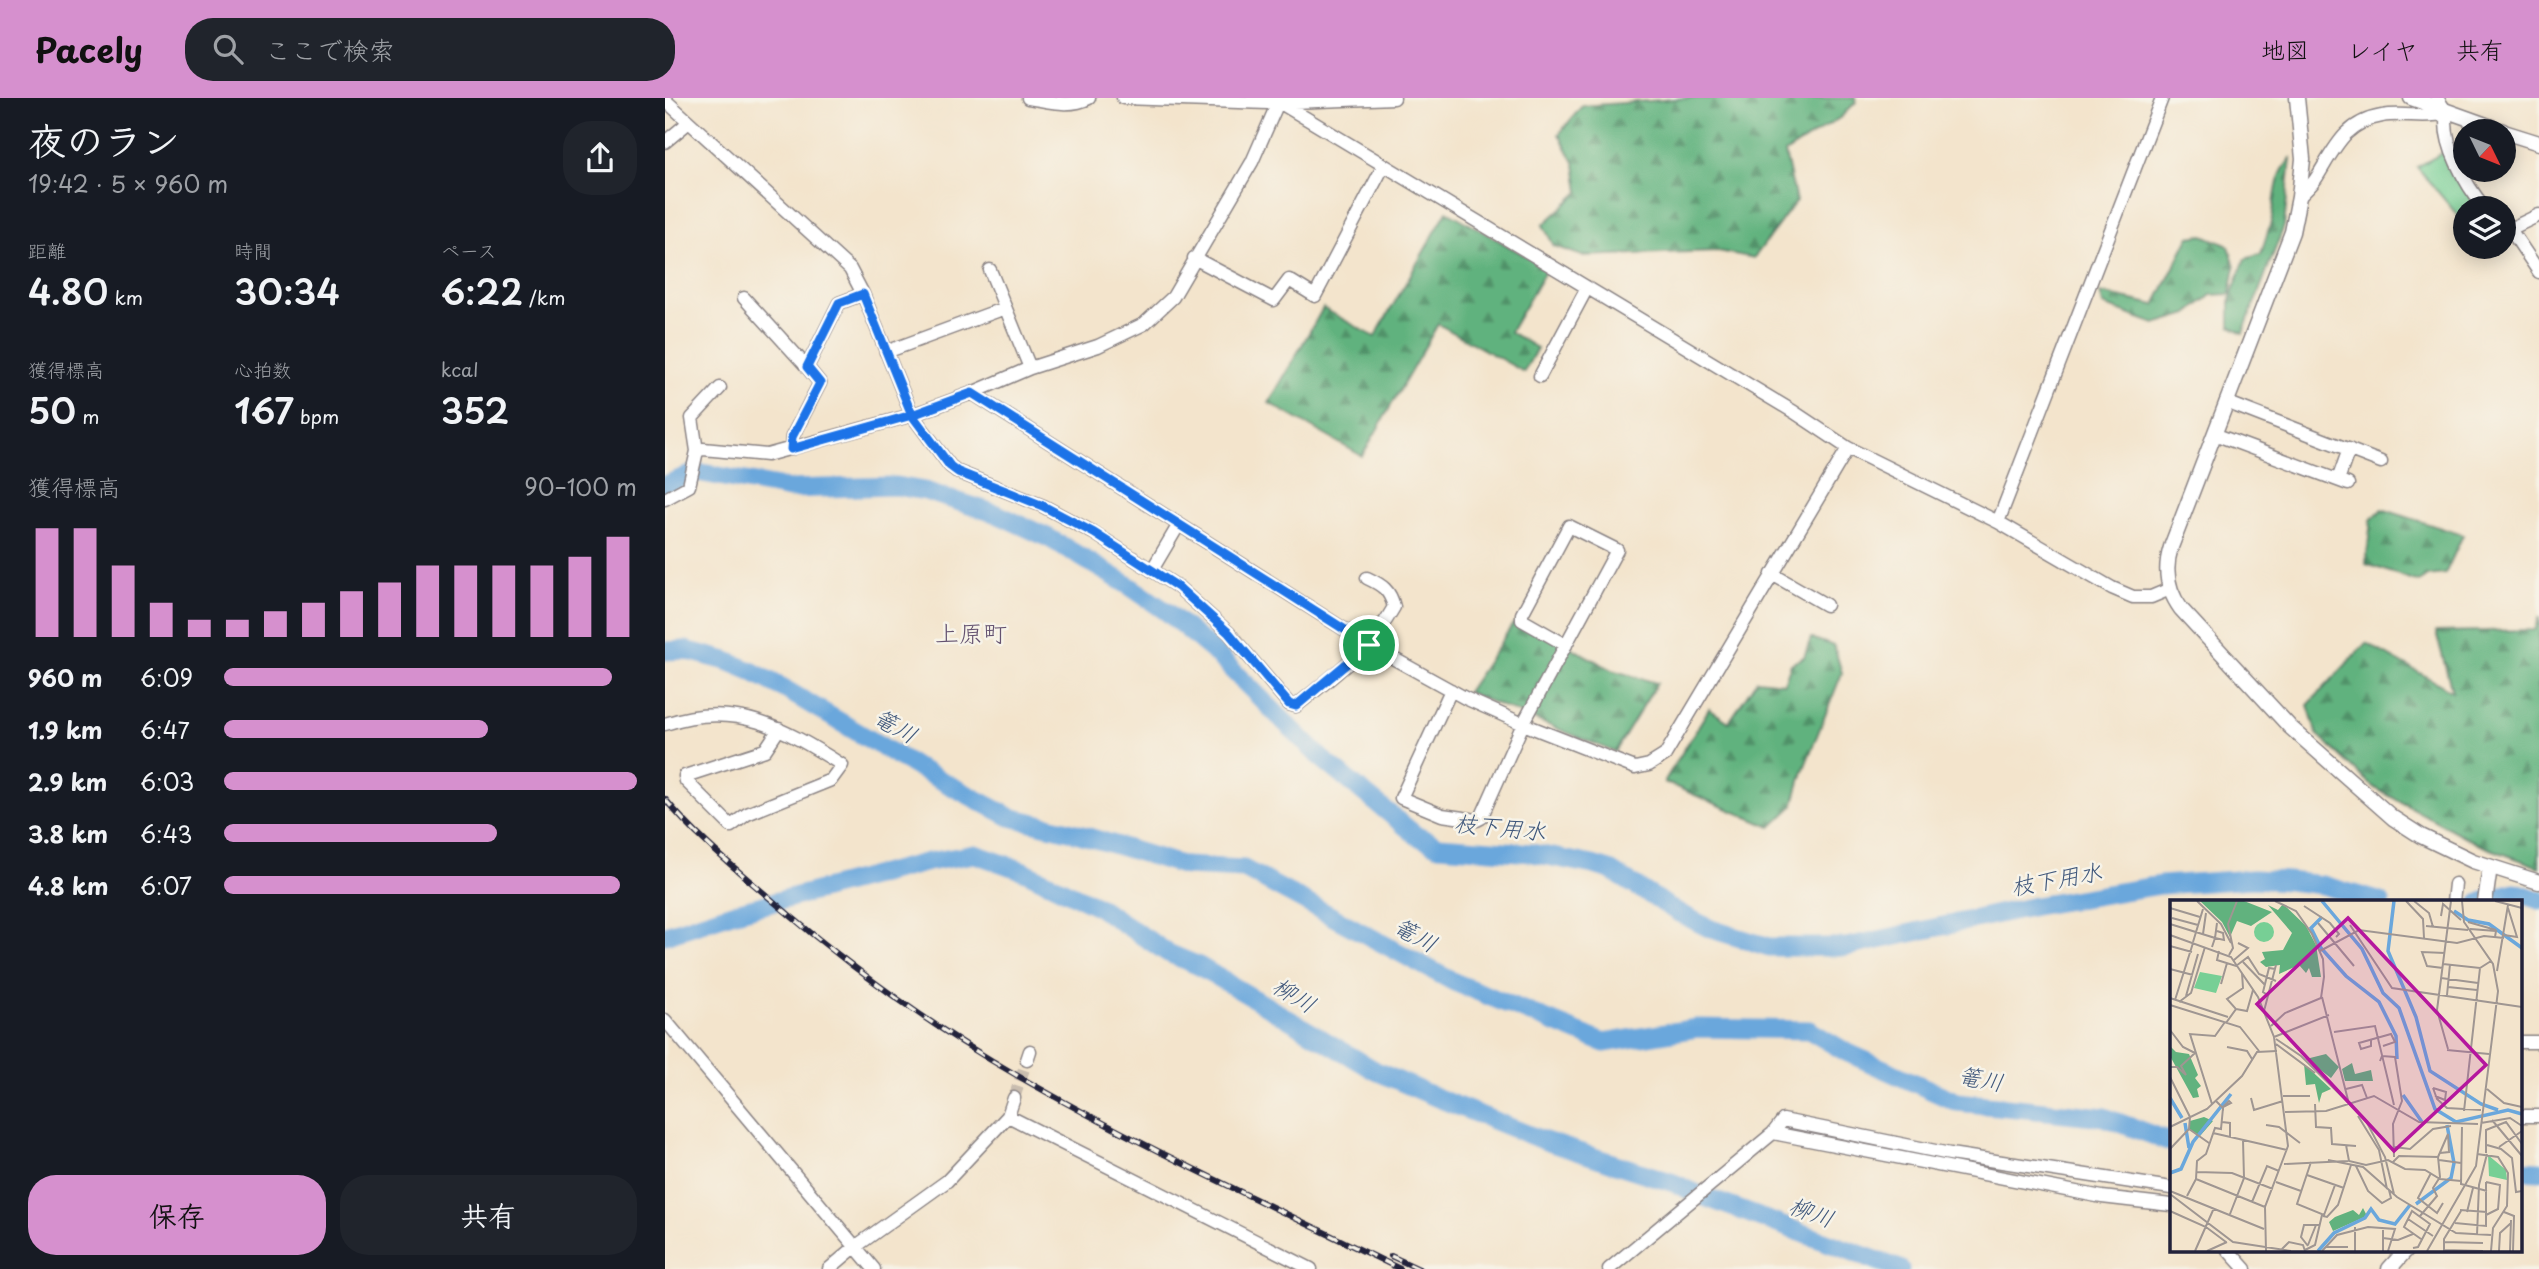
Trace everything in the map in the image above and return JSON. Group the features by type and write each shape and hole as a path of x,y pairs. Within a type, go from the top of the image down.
{"street":[{"path":"1028,98 1077,103 1089,98"},
{"path":"1123,98 1268,103 1280,100 1394,98"},
{"path":"1998,522 2162,98"},
{"path":"2297,98 2302,159 2299,197 2292,232 2168,556 2169,589 2181,609 2290,727 2393,818 2421,836 2473,861 2539,882"},
{"path":"2411,98 2466,119"},
{"path":"2437,98 2447,113 2445,123 2450,148 2478,196"},
{"path":"665,100 845,262 863,294 912,415 950,466 958,472 1043,506 1094,533 1178,587 1213,618 1289,704 1296,706 1369,645 1384,625 1394,607 1390,594 1367,578"},
{"path":"1280,100 1794,412 1848,448 1998,522 2112,588 2133,597 2151,597 2169,589"},
{"path":"695,455 703,449 767,455 912,415 1030,368 1098,346 1145,324 1173,297 1252,162 1280,100"},
{"path":"2299,197 2316,180 2331,150 2362,120 2384,115 2435,116 2447,113"},
{"path":"665,142 689,122"},
{"path":"2517,135 2539,143"},
{"path":"1195,258 1274,300 1289,280 1315,296 1384,165"},
{"path":"2516,224 2539,215"},
{"path":"2516,240 2539,272"},
{"path":"990,270 1030,368"},
{"path":"1540,376 1587,288"},
{"path":"807,367 839,303 863,294"},
{"path":"744,298 820,383 792,437 791,449"},
{"path":"886,352 1005,308"},
{"path":"665,499 689,486 695,455 692,418 720,388"},
{"path":"972,393 1369,645 1451,690 1523,724 1635,768 1658,761 1665,755 1848,448"},
{"path":"2226,402 2381,462"},
{"path":"2214,434 2343,482 2349,449"},
{"path":"1152,570 1178,526"},
{"path":"1451,690 1401,798 1442,815 1477,820 1481,818 1523,724 1618,550 1569,526 1522,614 1522,620 1566,645"},
{"path":"1772,574 1826,605"},
{"path":"665,724 695,717 742,717 779,729 842,765 831,780 747,814 731,826 686,781 685,776 765,750 779,729"},
{"path":"2485,900 2490,867"},
{"path":"2453,900 2455,884"},
{"path":"665,1020 874,1269"},
{"path":"2521,1042 2539,1042"},
{"path":"829,1269 947,1181 1008,1115 1014,1097"},
{"path":"1008,1115 1311,1269"},
{"path":"2521,1116 2539,1116"},
{"path":"1609,1269 1773,1133 1783,1120 1949,1154 2170,1188"},
{"path":"1773,1133 2102,1197 2170,1205"},
{"path":"2230,1252 2245,1269"},
{"path":"2389,1269 2404,1252"}],"green space":[{"path":"1689,98 1855,98 1856,102 1841,117 1785,153 1796,201 1754,258 1718,251 1582,256 1554,246 1543,225 1579,192 1575,164 1559,134 1582,106"},
{"path":"2446,151 2453,163 2453,182 2463,182 2471,196 2453,196 2453,210 2417,167"},
{"path":"2291,159 2284,226 2243,333 2230,326 2230,299 2245,259 2261,254 2271,222 2278,181"},
{"path":"1447,211 1547,268 1510,332 1537,348 1524,372 1438,324 1362,456 1269,403 1323,308 1375,337"},
{"path":"2203,235 2229,246 2235,267 2230,294 2211,295 2188,314 2155,324 2103,305 2100,293 2155,305 2189,237"},
{"path":"2382,509 2463,535 2445,574 2427,576 2419,582 2366,564 2371,520"},
{"path":"2539,617 2539,867 2480,845 2373,787 2317,734 2308,705 2366,643 2452,691 2436,632 2534,630"},
{"path":"1513,624 1532,626 1612,670 1657,683 1615,752 1467,692"},
{"path":"1811,638 1834,646 1842,673 1803,771 1793,806 1771,827 1664,782 1709,709 1729,722 1757,680 1784,683 1791,664 1804,657"}],"waterway":[{"name":"枝下用水","path":"665,485 697,472 789,489 896,486 925,491 997,514 1049,538 1128,585 1167,612 1213,651 1321,758 1417,836 1439,846 1532,853 1610,870 1679,913 1711,929 1769,947 1846,947 2035,906 2160,885 2253,879 2288,881 2322,885 2374,900"},
{"name":"篭川","path":"665,651 685,650 727,661 751,671 923,771 1010,817 1069,831 1185,866 1244,869 1454,982 1604,1043 1697,1028 1809,1030 1846,1052 1957,1102 2104,1117 2170,1142"},
{"name":"柳川","path":"665,935 732,913 928,862 975,854 1024,871 1097,906 1168,953 1199,966 1376,1071 1542,1140 1674,1183 1702,1196 1900,1269"},
{"name":"枝下用水","path":"2487,900 2515,892 2539,900"},
{"name":"篭川","path":"2521,1170 2539,1171"}],"tunnel":[{"path":"1014,1098 1027,1060"}],"railway":[{"path":"665,799 717,852 801,925 891,994 954,1037 1018,1076 1112,1127 1400,1269"},
{"path":"1391,1256 1419,1269"}],"district":[{"name":"上原町","path":"971,632"}],"route":[{"path":"1369,645 972,393 912,415 791,449 792,437 820,383 807,367 839,303 863,294 912,415 954,470 1043,506 1094,533 1178,587 1229,633 1289,704 1296,706 1369,645"}]}
